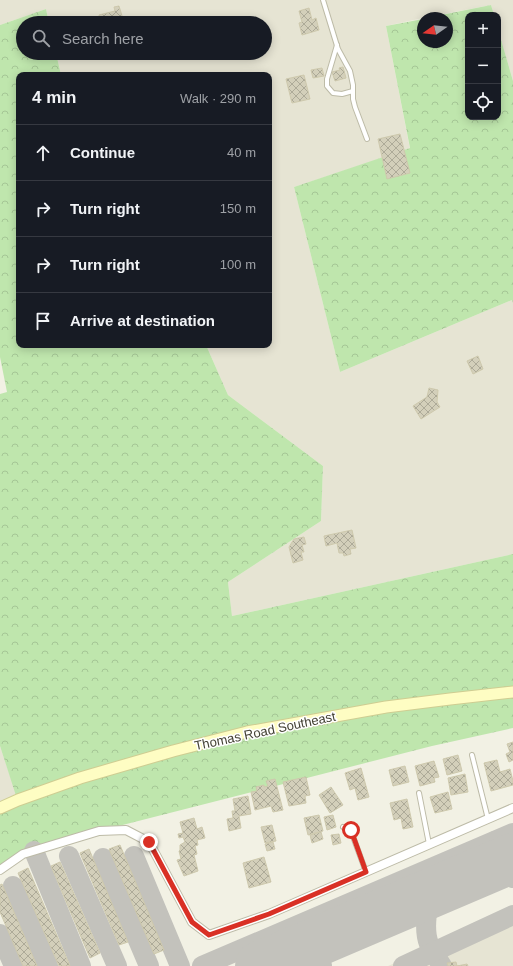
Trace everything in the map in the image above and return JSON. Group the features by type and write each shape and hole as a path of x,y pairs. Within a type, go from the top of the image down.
{"street":[{"name":"Thomas Road Southeast","path":"0,805 80,778 173,751 247,732 386,707 513,692"},
{"path":"0,870 23,854 99,830 126,830 149,842 192,922 209,935 269,914 513,808"}],"lane":[{"path":"323,0 337,45 350,71 353,99 367,139"},
{"path":"337,45 327,79 327,86 333,93 342,94 353,92"},
{"path":"472,755 488,819"},
{"path":"419,793 429,845"},
{"path":"343,827 351,830 366,872"}],"shaded area":[{"path":"0,0 513,0 513,81 501,39 501,12 493,12 491,5 453,12 417,12 417,19 386,26 410,149 294,187 340,372 512,300 513,554 232,616 228,582 321,521 323,466 228,395 207,348 272,348 272,72 60,72 58,60 272,60 272,16 48,16 46,9 26,16 16,16 16,19 0,25"},
{"path":"0,746 16,794 0,802"},
{"path":"513,912 513,966 388,966"}],"green space":[{"path":"491,5 493,12 465,12 465,120 501,120 501,39 513,81 513,303 512,300 340,372 294,187 410,148 386,26 417,20 417,48 453,48 453,13"},
{"path":"46,9 48,16 26,16"},
{"path":"16,19 16,60 58,60 60,72 16,72 16,348 207,348 228,395 323,466 321,521 228,582 232,616 513,554 513,728 432,746 99,831 23,854 0,870 0,811 18,802 0,746 0,394 7,392 0,357 0,25"}],"building":[{"path":"119,6 122,16 99,16 115,11 114,7"},
{"path":"309,8 312,20 316,18 319,30 302,35 299,23 302,22 299,11"},
{"path":"343,67 346,78 335,81 332,72 340,70 339,68"},
{"path":"322,68 324,76 313,78 311,70"},
{"path":"304,75 310,99 292,103 286,79"},
{"path":"400,134 410,173 387,179 378,139"},
{"path":"478,356 483,369 473,374 467,361"},
{"path":"429,388 438,390 437,402 440,407 421,419 413,406 427,397"},
{"path":"352,530 356,548 350,549 351,554 344,556 343,553 339,553 337,543 326,546 324,536"},
{"path":"304,537 306,544 302,545 304,552 301,552 303,560 293,563 289,547 294,539"},
{"path":"513,742 513,760 509,762 506,754 510,752 507,744"},
{"path":"458,755 462,771 447,775 443,759"},
{"path":"497,760 500,772 510,769 513,785 491,791 484,763"},
{"path":"434,761 439,777 434,778 435,782 420,786 415,766"},
{"path":"405,766 409,782 393,786 389,770"},
{"path":"361,768 369,797 358,800 355,788 350,790 345,773"},
{"path":"465,774 468,792 451,795 448,778"},
{"path":"306,777 310,795 305,796 306,803 289,806 283,782"},
{"path":"275,779 283,810 273,812 271,806 255,810 251,792 257,791 256,787 264,785 264,787 268,786 266,781"},
{"path":"331,787 343,805 330,813 319,795"},
{"path":"448,792 452,809 435,813 430,797"},
{"path":"248,796 251,814 239,816 241,828 229,831 227,819 233,818 232,811 235,811 233,799"},
{"path":"407,799 413,827 403,829 401,818 394,820 390,803"},
{"path":"319,815 323,831 308,835 304,818"},
{"path":"333,815 336,827 327,830 324,817"},
{"path":"194,818 197,829 202,827 205,838 197,840 198,845 195,846 197,854 194,855 198,871 184,876 177,860 181,859 179,851 180,845 185,842 183,837 179,838 178,834 183,833 180,822"},
{"path":"272,825 276,841 265,843 261,827"},
{"path":"321,832 323,839 312,843 310,835"},
{"path":"339,834 341,843 333,845 331,835"},
{"path":"273,842 275,849 267,851 265,844"},
{"path":"120,845 164,950 154,954 109,849"},
{"path":"89,849 128,942 119,945 80,853"},
{"path":"264,857 271,882 249,888 243,863"},
{"path":"60,862 100,953 90,958 51,866"},
{"path":"28,868 70,966 59,966 18,873"},
{"path":"2,884 37,966 23,966 0,912 0,885"},
{"path":"456,962 457,966 448,966 447,963"},
{"path":"467,964 468,966 457,966"}],"taxiway":[{"path":"202,966 513,833"},
{"path":"495,841 513,878"},
{"path":"34,851 81,966"},
{"path":"69,856 117,966"},
{"path":"134,856 180,966"},
{"path":"103,858 149,966"},
{"path":"13,886 48,966"},
{"path":"429,894 426,919 427,938 442,966"},
{"path":"403,966 513,915"},
{"path":"0,934 14,966"},
{"path":"316,942 322,966"}],"runway":[{"path":"260,966 513,858"}],"route":[{"path":"149,842 192,922 209,935 269,914 366,872 351,830"}]}
